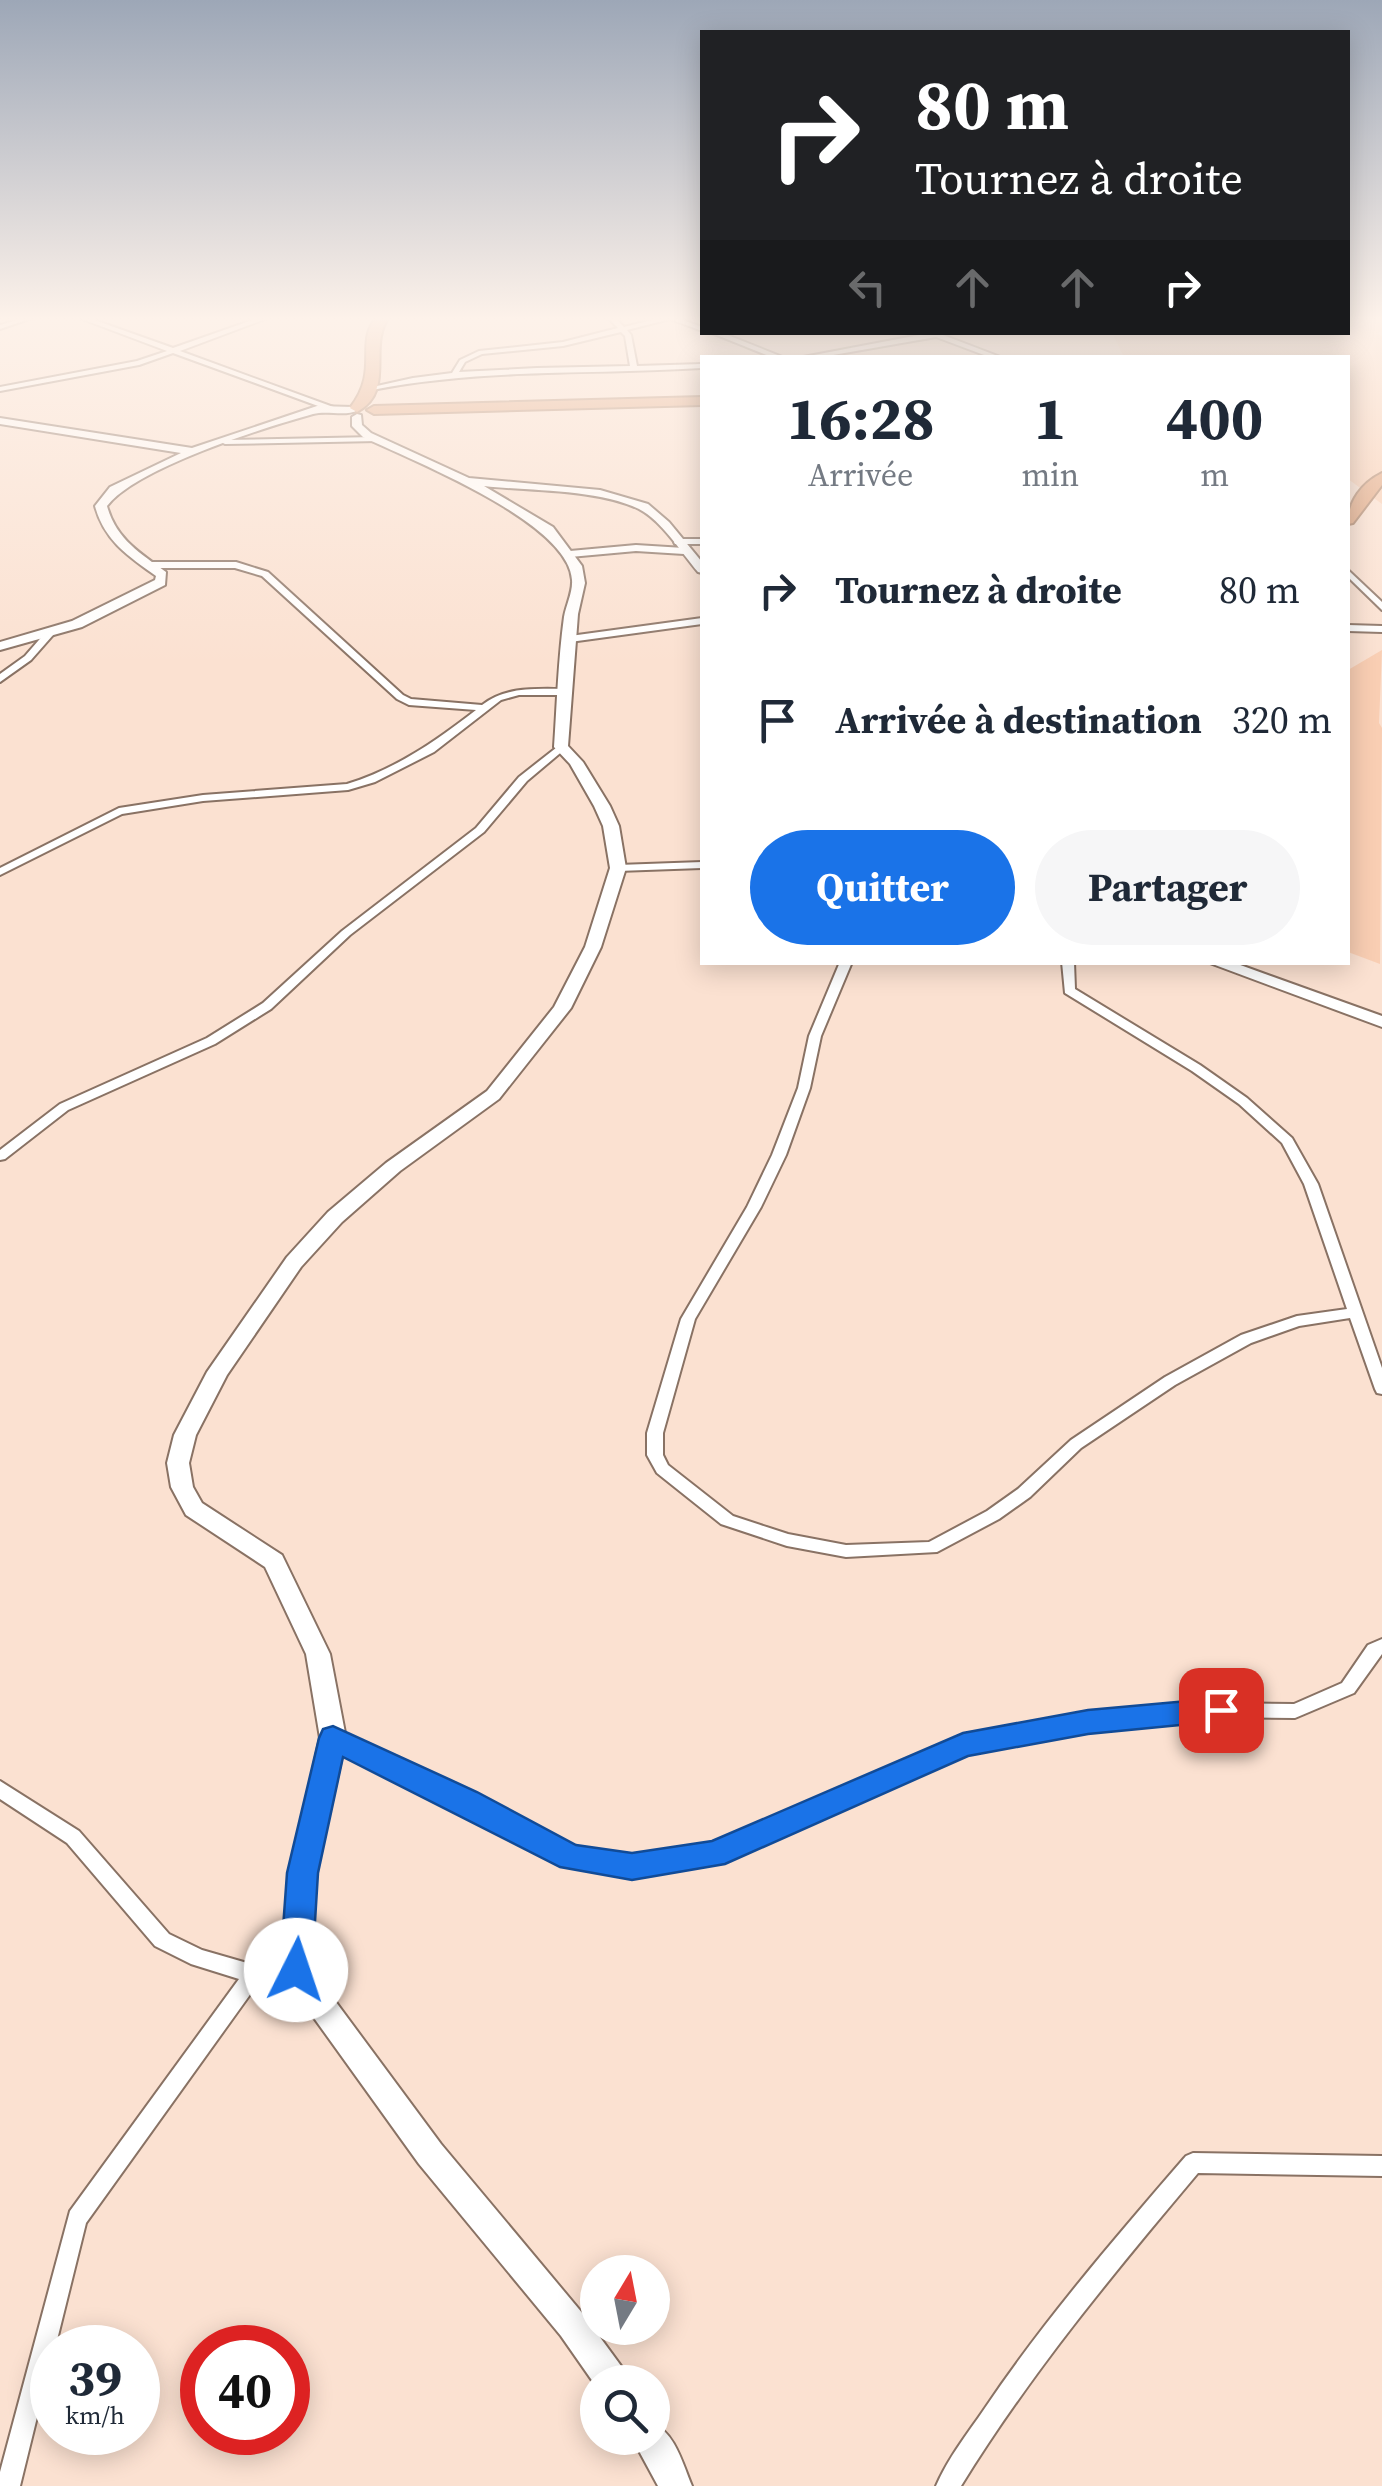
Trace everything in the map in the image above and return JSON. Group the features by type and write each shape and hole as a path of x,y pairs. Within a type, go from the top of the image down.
{"highway":[{"path":"1350,517 1367,490 1382,478"}],"street":[{"path":"69,432 194,452"},
{"path":"0,646 48,635 110,610 161,582 162,575 120,545 110,532 102,502 114,488 194,452 253,432"},
{"path":"0,1156 64,1107 198,1048 268,1006 346,934 480,830 524,779 561,747 579,583 570,554 530,516 467,481 362,432"},
{"path":"225,442 375,440"},
{"path":"467,481 623,499 644,507 700,567"},
{"path":"570,554 700,542"},
{"path":"147,565 236,565 265,574 309,618 352,650 409,702 481,708"},
{"path":"1350,576 1382,606"},
{"path":"570,639 700,621"},
{"path":"1350,628 1382,628"},
{"path":"0,679 28,658 48,635"},
{"path":"0,872 118,810 202,798 348,786 370,780 449,738 481,708 519,692 566,692"},
{"path":"561,747 576,762 607,816 618,868 611,897 562,1008 513,1074 479,1106 358,1196 294,1262 238,1339 185,1435 178,1463 182,1487 194,1509 274,1561 318,1654 333,1738 303,1873 296,1970 430,2154 572,2325 600,2365"},
{"path":"618,868 700,864"},
{"path":"845,965 815,1036 804,1088 779,1155 688,1320 655,1433 655,1455 662,1468 727,1520 787,1540 846,1552 931,1548 993,1515 1024,1493 1076,1444 1170,1381 1246,1338 1297,1321 1354,1313"},
{"path":"1068,965 1069,990 1196,1068 1243,1101 1288,1142 1312,1184 1382,1390"},
{"path":"1223,965 1382,1022"},
{"path":"333,1738 571,1858 632,1866 714,1854 816,1813 963,1745 1088,1722 1221,1710 1296,1711 1348,1688 1374,1650 1382,1646"},
{"path":"0,1789 73,1837 162,1940 198,1958 254,1974 296,1970"},
{"path":"8,2486 76,2218 254,1974"},
{"path":"948,2486 992,2416 1108,2262 1193,2163 1382,2166"},
{"path":"658,2455 674,2486"}],"shaded area":[{"path":"1350,432 1382,432 1382,504 1350,480"},
{"path":"1382,650 1380,964 1350,953 1350,669"}],"route":[{"path":"296,1970 303,1873 333,1738 571,1858 632,1866 714,1854 816,1813 963,1745 1088,1722 1221,1710"}]}
